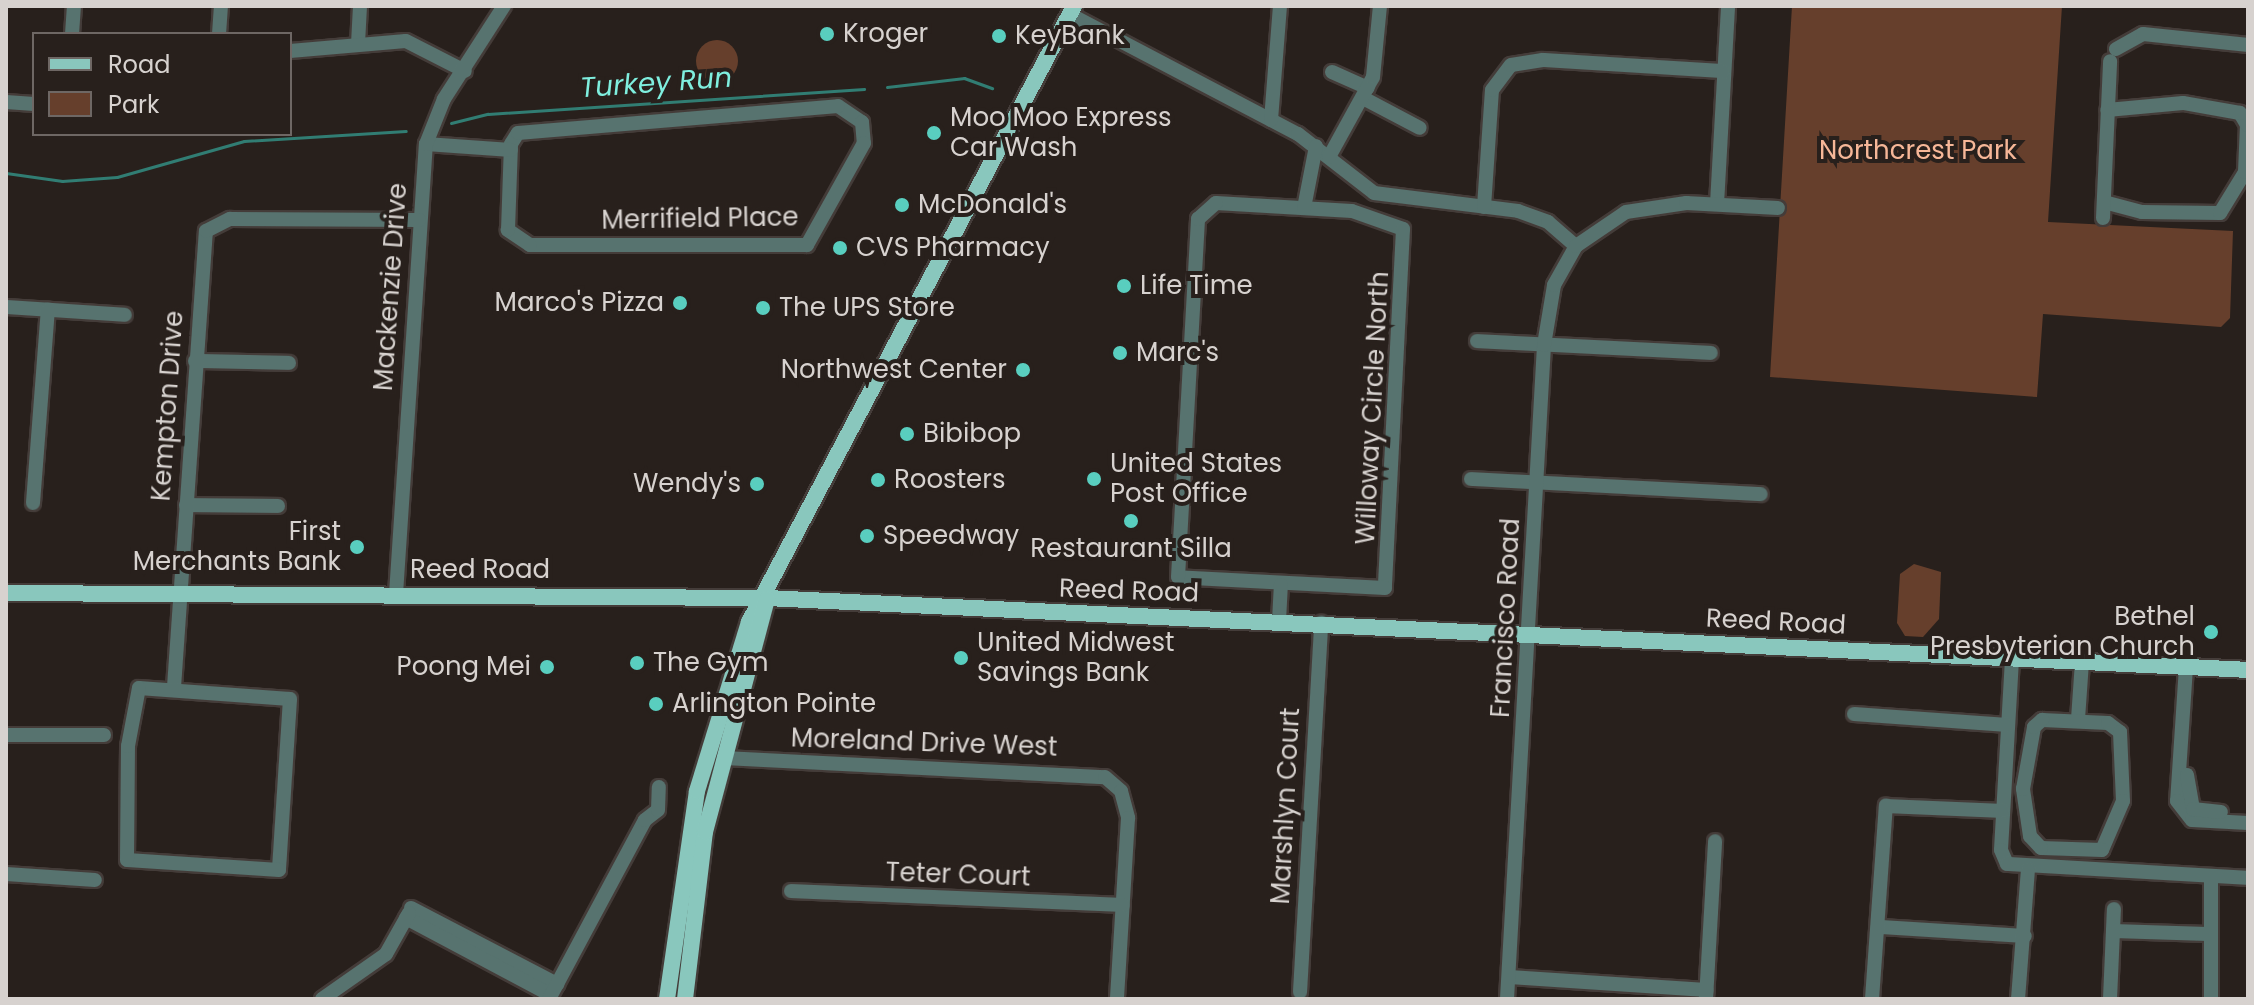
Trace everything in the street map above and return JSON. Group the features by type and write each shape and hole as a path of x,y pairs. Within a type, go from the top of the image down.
{"main road":[{"path":"667,999 683,858 718,710 749,622 767,598 1071,10"},
{"name":"Reed Road","path":"6,593 767,598 1530,631 2248,670"},
{"path":"685,999 705,832 767,598"},
{"path":"691,769 708,714 718,710"}],"street":[{"path":"72,32 74,6"},
{"path":"219,32 221,6"},
{"path":"358,44 360,6"},
{"name":"Mackenzie Drive","path":"396,594 426,144 504,6"},
{"path":"1271,120 1280,6"},
{"path":"1329,157 1366,93 1380,6"},
{"path":"1717,204 1728,6"},
{"path":"1071,10 1316,146 1352,180 1394,200 1484,207 1538,217 1576,246 1644,207 1717,204 1778,208"},
{"path":"2103,218 2107,110 2113,55 2143,34 2248,45"},
{"path":"292,51 358,44 421,43 465,71"},
{"path":"1484,207 1492,90 1511,65 1543,60 1723,71"},
{"path":"1332,72 1420,128"},
{"path":"6,102 32,104"},
{"path":"2104,202 2142,212 2220,213 2246,172 2247,125 2240,113 2153,102 2107,110"},
{"name":"Merrifield Place","path":"815,104 849,110 866,134 816,234 798,247 519,243 507,224 511,150 525,131 815,104"},
{"path":"426,144 511,150"},
{"path":"1279,621 1281,585 1178,577 1177,540 1201,211 1216,203 1304,208 1316,146"},
{"name":"Willoway Circle North","path":"1281,585 1385,588 1399,412 1403,229 1371,214 1304,208"},
{"name":"Kempton Drive","path":"174,687 203,240 212,224 419,220"},
{"name":"Francisco Road","path":"1507,999 1544,345 1554,285 1576,246"},
{"path":"6,307 125,315"},
{"path":"33,503 48,310"},
{"path":"1477,341 1711,353"},
{"path":"195,361 289,363"},
{"path":"1471,479 1761,494"},
{"path":"186,505 278,506"},
{"name":"Marshlyn Court","path":"1300,992 1321,623"},
{"path":"2012,659 2002,858 2021,868 2248,878"},
{"path":"2078,719 2082,662"},
{"path":"2190,667 2188,800 2193,809 2248,814"},
{"path":"2190,667 2177,801 2192,820 2248,823"},
{"path":"174,687 286,695 293,709 285,857 279,870 266,874 127,860 122,843 134,693 174,687"},
{"path":"1854,714 2008,725"},
{"path":"2078,719 2118,727 2123,801 2102,850 2070,844 2045,848 2033,842 2023,789 2037,723 2078,719"},
{"path":"6,735 104,735"},
{"name":"Moreland Drive West","path":"724,758 1088,773 1118,787 1128,818 1123,905"},
{"path":"322,999 382,958 410,909 552,993 645,820 658,810 659,787"},
{"path":"1872,999 1881,927 1886,806 2003,811"},
{"path":"1509,977 1706,994 1715,841"},
{"path":"2018,999 2025,936 2021,868"},
{"path":"6,874 95,880"},
{"path":"2211,876 2208,934 2211,999"},
{"name":"Teter Court","path":"791,891 1123,905"},
{"path":"1117,999 1123,905"},
{"path":"2110,999 2114,909"},
{"path":"1881,927 2025,936"},
{"path":"2113,931 2208,934"}],"green space":[{"name":"Northcrest Park","path":"1792,6 2062,6 2048,222 2233,231 2230,318 2221,327 2043,314 2037,397 1770,377"},
{"path":"717,40 732,46 738,61 732,76 717,82 702,76 696,61 702,46"},
{"path":"1914,564 1941,572 1939,619 1923,637 1905,636 1897,623 1900,574"}],"waterway":[{"name":"Turkey Run","path":"887,87 964,78 992,88"},
{"name":"Turkey Run","path":"451,123 488,114 864,89"},
{"name":"Turkey Run","path":"6,173 62,181 117,177 244,141 406,131"}],"place":[{"name":"Kroger","path":"827,34"},
{"name":"KeyBank","path":"999,36"},
{"name":"Moo Moo Express Car Wash","path":"934,133"},
{"name":"McDonald's","path":"902,205"},
{"name":"CVS Pharmacy","path":"840,248"},
{"name":"Life Time","path":"1124,286"},
{"name":"Marco's Pizza","path":"680,303"},
{"name":"The UPS Store","path":"763,308"},
{"name":"Marc's","path":"1120,353"},
{"name":"Northwest Center","path":"1023,370"},
{"name":"Bibibop","path":"907,434"},
{"name":"United States Post Office","path":"1094,479"},
{"name":"Roosters","path":"878,480"},
{"name":"Wendy's","path":"757,484"},
{"name":"Restaurant Silla","path":"1131,521"},
{"name":"Speedway","path":"867,536"},
{"name":"First Merchants Bank","path":"357,547"},
{"name":"Bethel Presbyterian Church","path":"2211,632"},
{"name":"United Midwest Savings Bank","path":"961,658"},
{"name":"The Gym","path":"637,663"},
{"name":"Poong Mei","path":"547,667"},
{"name":"Arlington Pointe","path":"656,704"}]}
